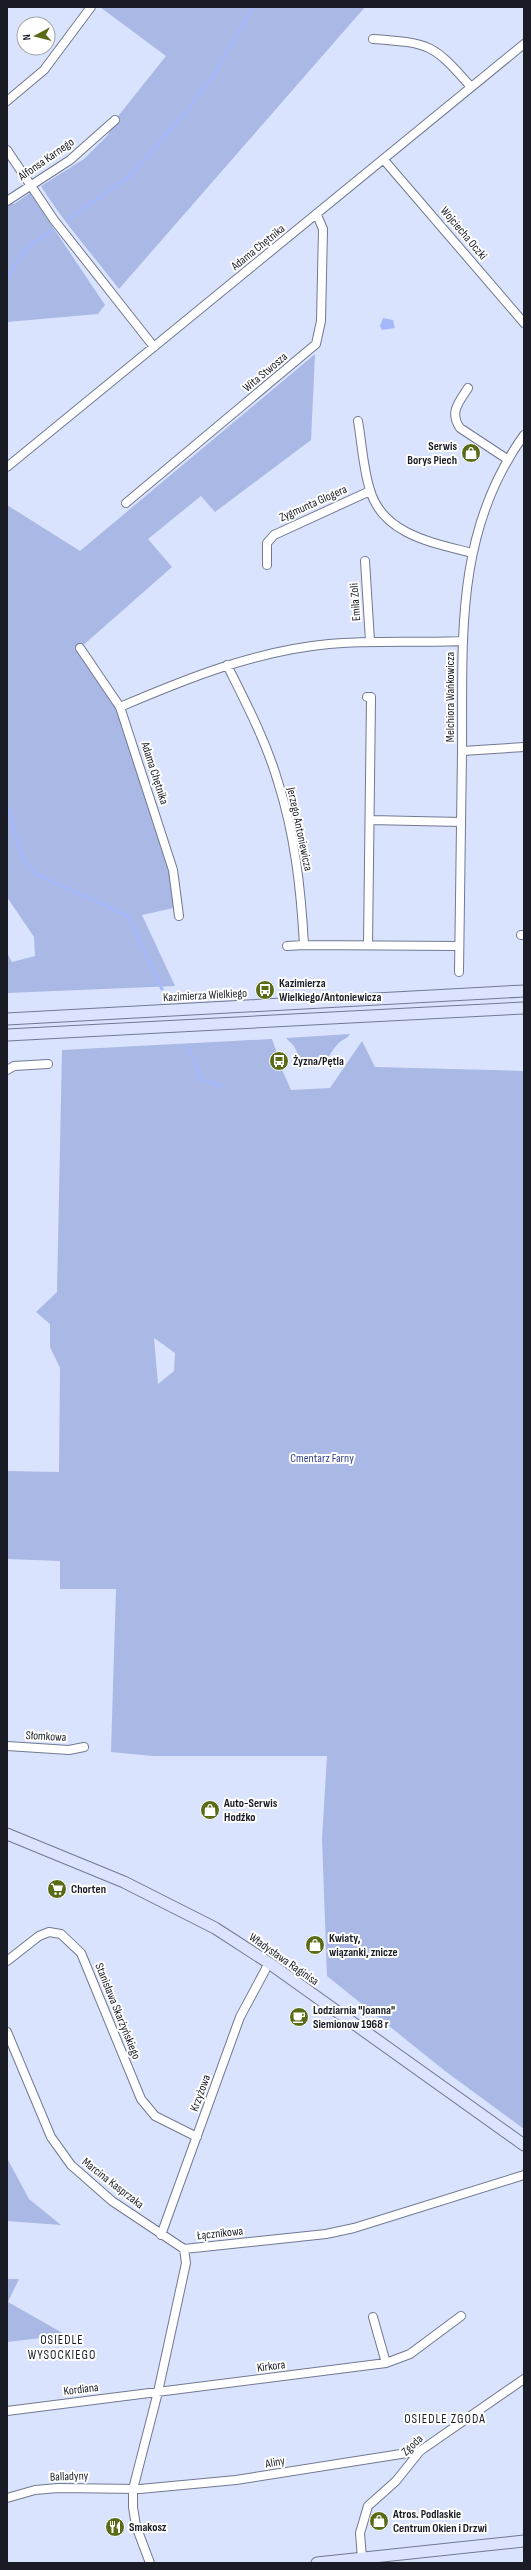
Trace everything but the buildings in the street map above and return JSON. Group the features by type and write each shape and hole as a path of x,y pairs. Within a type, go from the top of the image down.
{"main road":[{"name":"Kazimierza Wielkiego","path":"7,1019 524,991"},
{"path":"281,1020 284,1004"},
{"path":"7,1035 524,1008"},
{"name":"Władysława Raginisa","path":"7,1834 124,1882 215,1928 269,1963 524,2144"},
{"path":"316,2563 524,2541"}],"street":[{"path":"7,100 44,70 91,7"},
{"path":"373,39 410,42 432,48 446,58 471,87"},
{"name":"Adama Chętnika","path":"7,467 317,215 524,44"},
{"name":"Alfonsa Karnego","path":"7,201 70,160 115,120"},
{"path":"7,150 54,220 154,348"},
{"name":"Wojciecha Oczki","path":"384,160 524,323"},
{"name":"Wita Stwosza","path":"126,502 316,344 321,321 323,229 317,215"},
{"path":"468,388 454,409 455,420 460,428 507,459"},
{"path":"358,421 370,491 382,511 403,531 419,539 472,553"},
{"name":"Melchiora Wańkowicza","path":"459,972 463,641 466,584 472,553 487,504 507,459 524,435"},
{"name":"Zygmunta Glogera","path":"267,565 266,547 274,535 370,491"},
{"name":"Emila Zoli","path":"365,561 370,641"},
{"path":"120,707 227,665 302,648 370,641 463,641"},
{"name":"Adama Chętnika","path":"80,648 120,707 173,870 179,916"},
{"name":"Jerzego Antoniewicza","path":"227,665 256,721 278,782 297,868 304,945"},
{"path":"367,697 371,697 368,945"},
{"path":"462,751 524,748"},
{"path":"370,820 460,822"},
{"path":"286,946 459,946"},
{"path":"7,1070 14,1066 48,1064"},
{"name":"Słomkowa","path":"7,1746 69,1750 84,1747"},
{"name":"Stanisława Skarżyńskiego","path":"7,1961 39,1936 48,1932 61,1934 81,1953 141,2099 155,2116 197,2137"},
{"name":"Krzyżowa","path":"161,2235 240,2017 269,1963"},
{"name":"Marcina Kasprzaka","path":"7,2032 51,2137 71,2165 112,2201 184,2249"},
{"name":"Łącznikowa","path":"150,2563 136,2526 133,2507 133,2489 158,2392 186,2263 184,2249 326,2234 354,2228 524,2175"},
{"name":"Kirkora","path":"158,2392 386,2363 410,2354 461,2316"},
{"path":"373,2317 386,2363"},
{"name":"Zgoda","path":"362,2558 360,2533 366,2509 420,2451 524,2379"},
{"name":"Kordiana","path":"7,2410 158,2392"},
{"name":"Aliny","path":"133,2489 236,2480 420,2451"},
{"name":"Balladyny","path":"7,2498 35,2490 58,2488 133,2489"}],"green space":[{"path":"100,7 365,7 119,289 69,226 41,186 84,159 108,135 115,120 166,56"},
{"path":"30,193 105,305 98,314 7,322 7,202 14,204"},
{"path":"315,354 311,440 215,512 201,496 148,539 172,567 80,648 120,707 173,870 178,907 142,915 175,986 7,993 7,953 12,962 35,956 34,937 7,897 7,505 80,551"},
{"path":"350,1034 341,1041 325,1062 316,1067 310,1067 302,1063 294,1046 286,1038"},
{"name":"Cmentarz Farny","path":"272,1039 278,1056 276,1056 291,1090 330,1088 362,1041 375,1067 524,1071 524,2129 445,2071 327,1976 322,1839 327,1756 153,1756 111,1752 116,1589 60,1589 60,1561 7,1559 7,1471 59,1472 60,1368 50,1347 50,1324 36,1312 57,1292 62,1050","holes":["154,1338 175,1353 174,1371 158,1384"]},
{"path":"7,2158 29,2199 61,2225 7,2221"},
{"path":"7,2279 19,2279 8,2302 66,2335 7,2342"}],"shaded area":[{"path":"383,318 393,320 395,328 382,330 380,326"}],"waterway":[{"path":"69,219 130,176 186,112 213,76 253,7"},
{"path":"7,278 26,248 52,230"},
{"path":"7,805 24,861 38,875 128,916 162,989"},
{"path":"189,1048 201,1079 220,1086"}],"place":[{"name":"Serwis Borys Piech","path":"471,453"},
{"name":"Kazimierza Wielkiego/Antoniewicza","path":"265,990"},
{"name":"Żyzna/Pętla","path":"279,1061"},
{"name":"Auto-Serwis Hodźko","path":"210,1810"},
{"name":"Chorten","path":"57,1889"},
{"name":"Kwiaty, wiązanki, znicze","path":"315,1945"},
{"name":"Lodziarnia \"Joanna\" Siemionow 1968 r","path":"299,2017"},
{"name":"Atros. Podlaskie Centrum Okien i Drzwi","path":"379,2521"},
{"name":"Smakosz","path":"115,2527"}],"district":[{"name":"OSIEDLE WYSOCKIEGO","path":"62,2346"},
{"name":"OSIEDLE ZGODA","path":"445,2418"}]}
